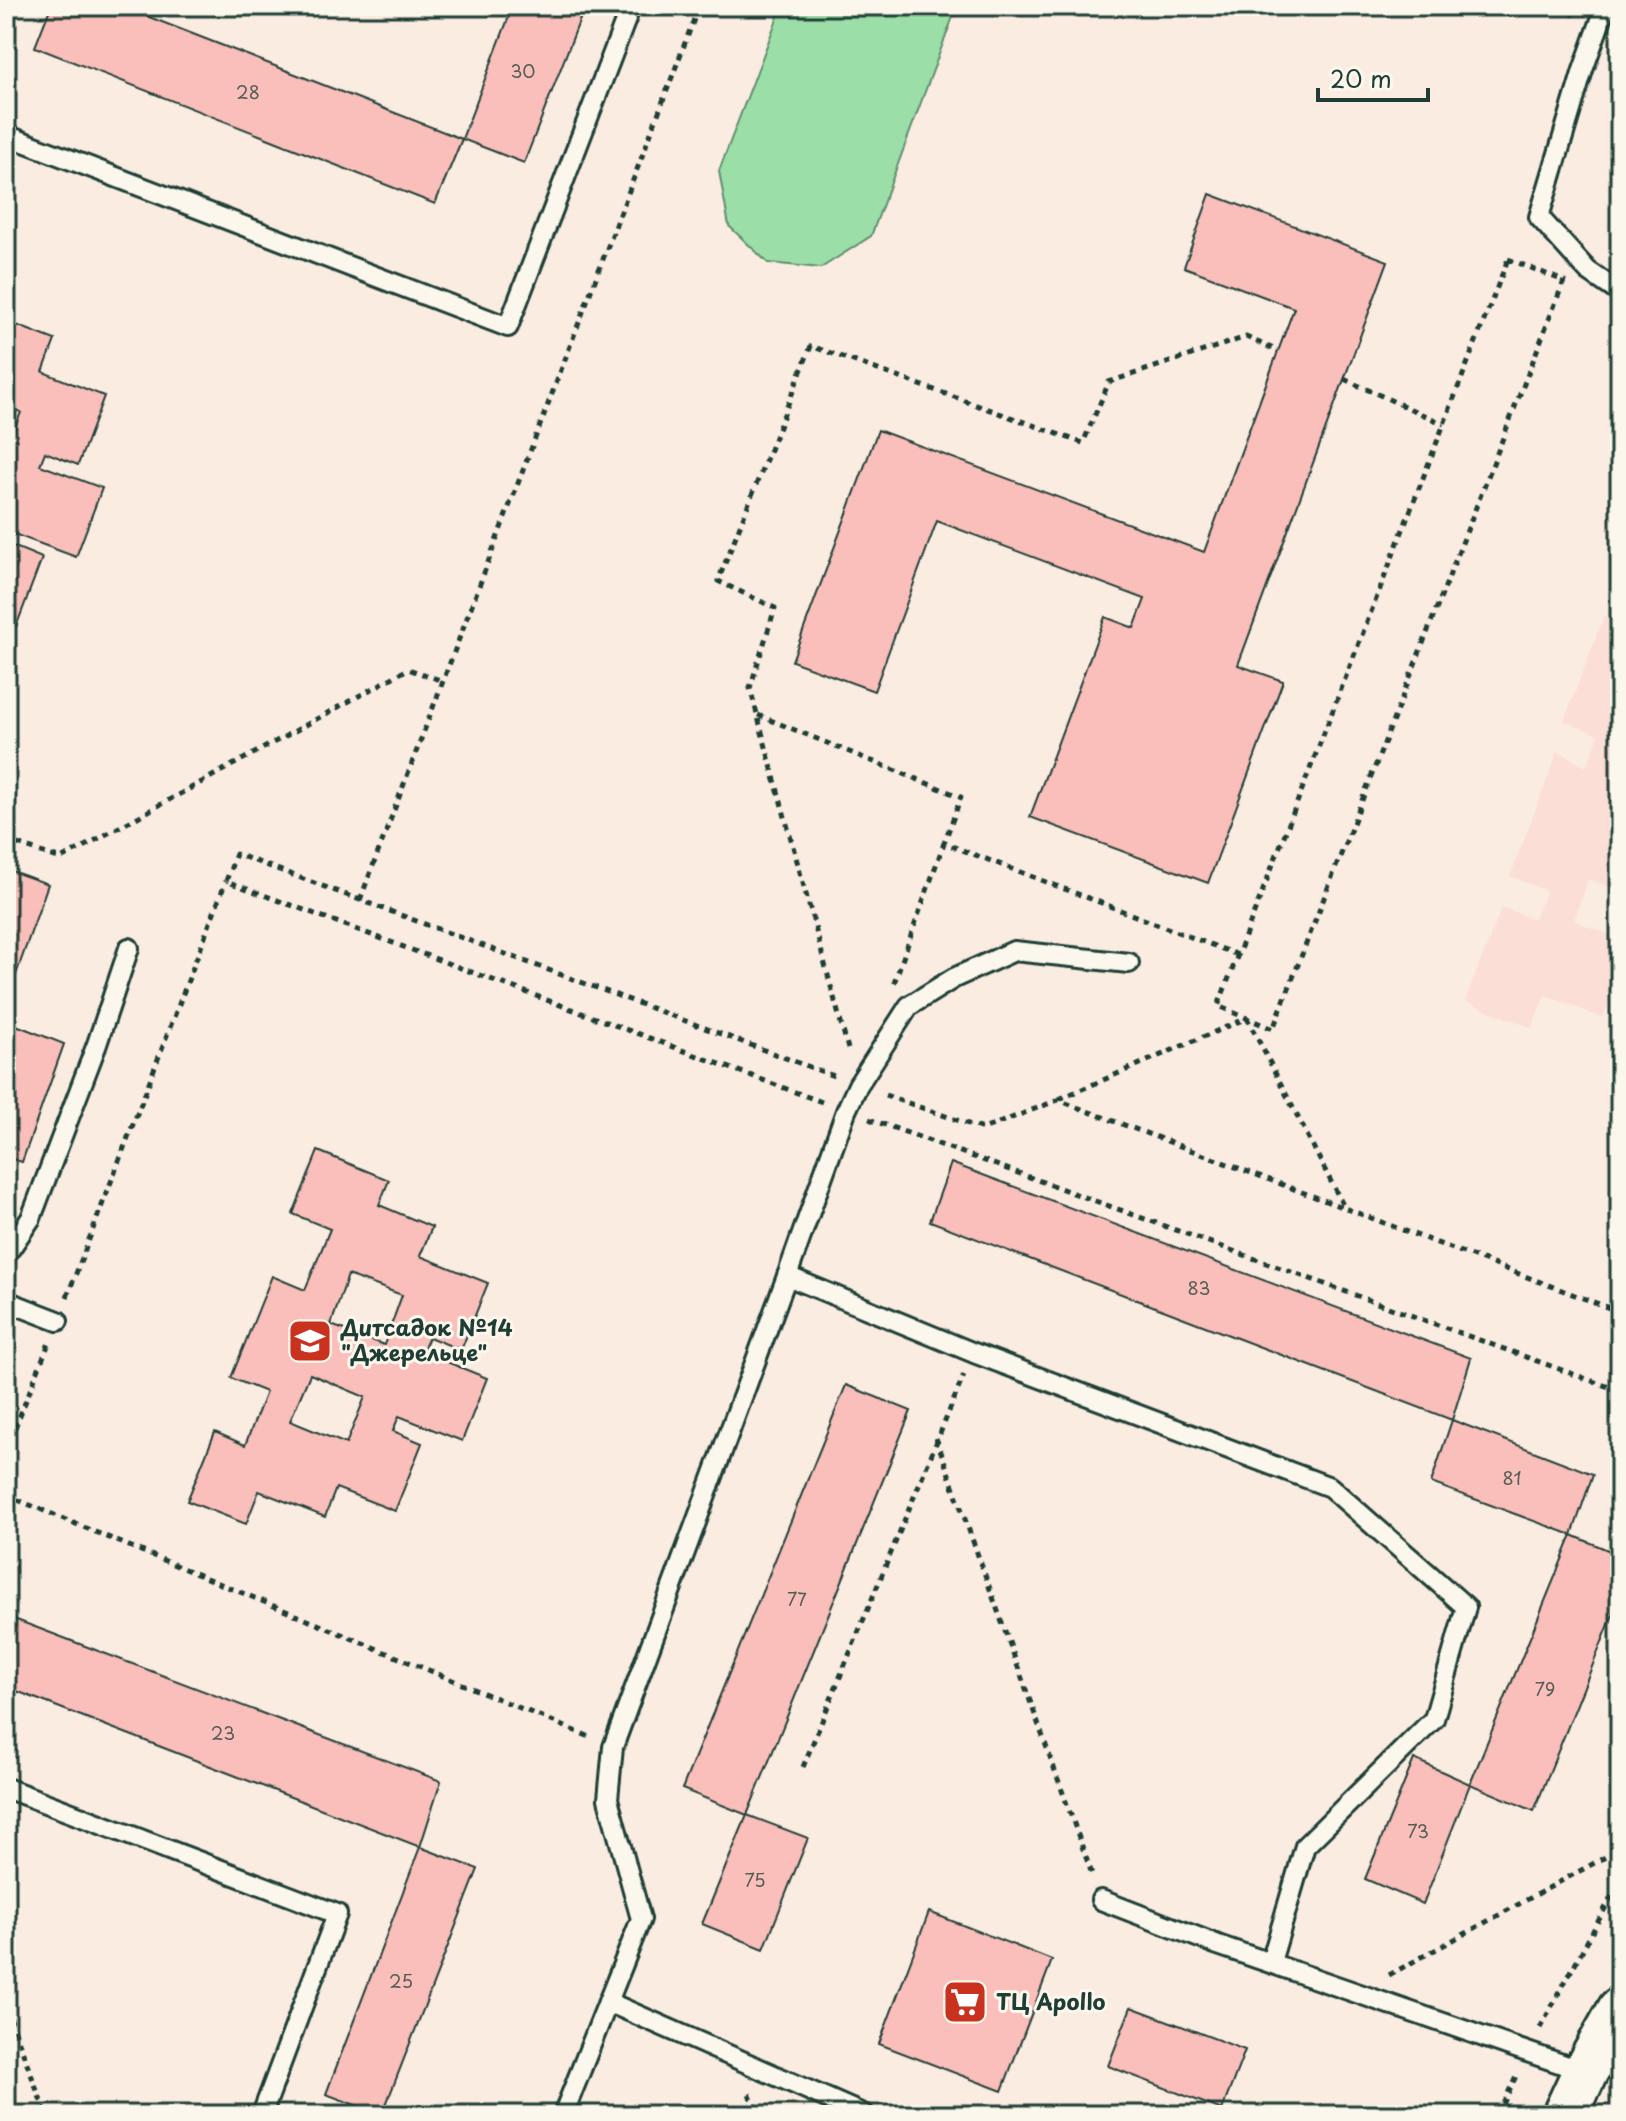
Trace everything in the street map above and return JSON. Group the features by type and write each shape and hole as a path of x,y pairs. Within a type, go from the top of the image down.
{"street":[{"path":"1565,2115 1620,2010"}],"lane":[{"path":"6,135 508,327 631,6"},
{"path":"1606,6 1583,70 1539,217 1588,271 1620,293"},
{"path":"6,1255 31,1218 97,1044 129,948"},
{"path":"563,2115 641,1919 608,1799 613,1747 858,1085 909,1006 954,978 1014,951 1129,963"},
{"path":"787,1276 974,1353 1330,1487 1466,1607 1434,1719 1305,1846 1271,1962"},
{"path":"6,1301 58,1321"},
{"path":"6,1788 337,1914 264,2115"},
{"path":"1101,1900 1218,1945 1585,2072"},
{"path":"608,2002 865,2115"}],"path":[{"path":"360,900 699,6"},
{"path":"1508,259 1564,281 1273,1029 1218,1006 1444,424 1508,259"},
{"path":"858,1085 750,688 775,608 718,581 811,346 1083,443 1109,382 1246,337 1278,351"},
{"path":"1344,379 1444,424"},
{"path":"6,840 61,859 408,669 443,681"},
{"path":"757,714 961,797 893,986"},
{"path":"944,843 1238,955"},
{"path":"6,1450 236,854 983,1129 1247,1018"},
{"path":"226,881 846,1111 1620,1391"},
{"path":"1247,1018 1344,1207"},
{"path":"1058,1100 1620,1312"},
{"path":"803,1767 936,1438 974,1353"},
{"path":"936,1438 1101,1900"},
{"path":"6,1495 613,1747"},
{"path":"1357,1992 1620,1849"},
{"path":"1498,2115 1528,2051 1620,1881"},
{"path":"6,2006 46,2115"}],"shaded area":[{"path":"1604,616 1620,622 1620,798 1610,821 1620,826 1620,891 1588,879 1574,921 1620,939 1620,989 1615,987 1603,1018 1545,995 1532,1028 1465,1001 1502,907 1533,919 1547,891 1510,876 1558,751 1586,767 1599,735 1564,721"}],"green space":[{"path":"782,6 957,6 871,236 821,268 768,263 729,226 719,171"}],"building":[{"path":"51,6 121,6 462,139 435,204 35,47"},
{"path":"513,6 585,6 524,163 462,139"},
{"path":"1210,194 1388,261 1238,665 1283,681 1208,883 1030,817 1105,617 1134,628 1145,599 937,521 874,691 792,661 878,430 1204,552 1294,308 1184,267"},
{"path":"6,321 55,340 43,372 104,396 78,465 45,452 40,465 102,488 76,557 14,534 10,545 42,558 16,627 6,623 6,451 21,412 6,407"},
{"path":"6,869 48,884 6,1003"},
{"path":"6,1021 64,1044 22,1162 6,1157"},
{"name":"Дитсадок №14 \"Джерельце\"","path":"318,1151 389,1180 379,1205 432,1227 420,1256 488,1283 461,1350 429,1337 422,1352 487,1378 462,1441 399,1416 393,1431 422,1443 395,1511 336,1488 325,1517 259,1491 246,1524 187,1501 215,1432 245,1445 266,1392 231,1378 272,1276 305,1290 330,1229 293,1214","holes":["348,1275 402,1295 384,1345 331,1325","310,1374 365,1397 346,1444 290,1421"]},
{"path":"951,1163 1471,1358 1452,1420 930,1221"},
{"path":"846,1385 911,1411 747,1815 682,1789"},
{"path":"1452,1420 1593,1474 1572,1535 1431,1483"},
{"path":"1572,1535 1620,1555 1620,1597 1534,1811 1470,1784"},
{"path":"6,1616 441,1781 420,1847 6,1687"},
{"path":"1414,1759 1470,1784 1423,1904 1365,1879"},
{"path":"747,1815 808,1838 764,1949 702,1924"},
{"path":"420,1847 478,1869 382,2115 326,2094"},
{"name":"ТЦ Apollo","path":"929,1912 1052,1960 1002,2091 879,2044"},
{"path":"1131,2007 1245,2050 1222,2110 1108,2066"}],"place":[{"name":"Дитсадок №14 \"Джерельце\"","path":"310,1341"},
{"name":"ТЦ Apollo","path":"965,2002"}]}
